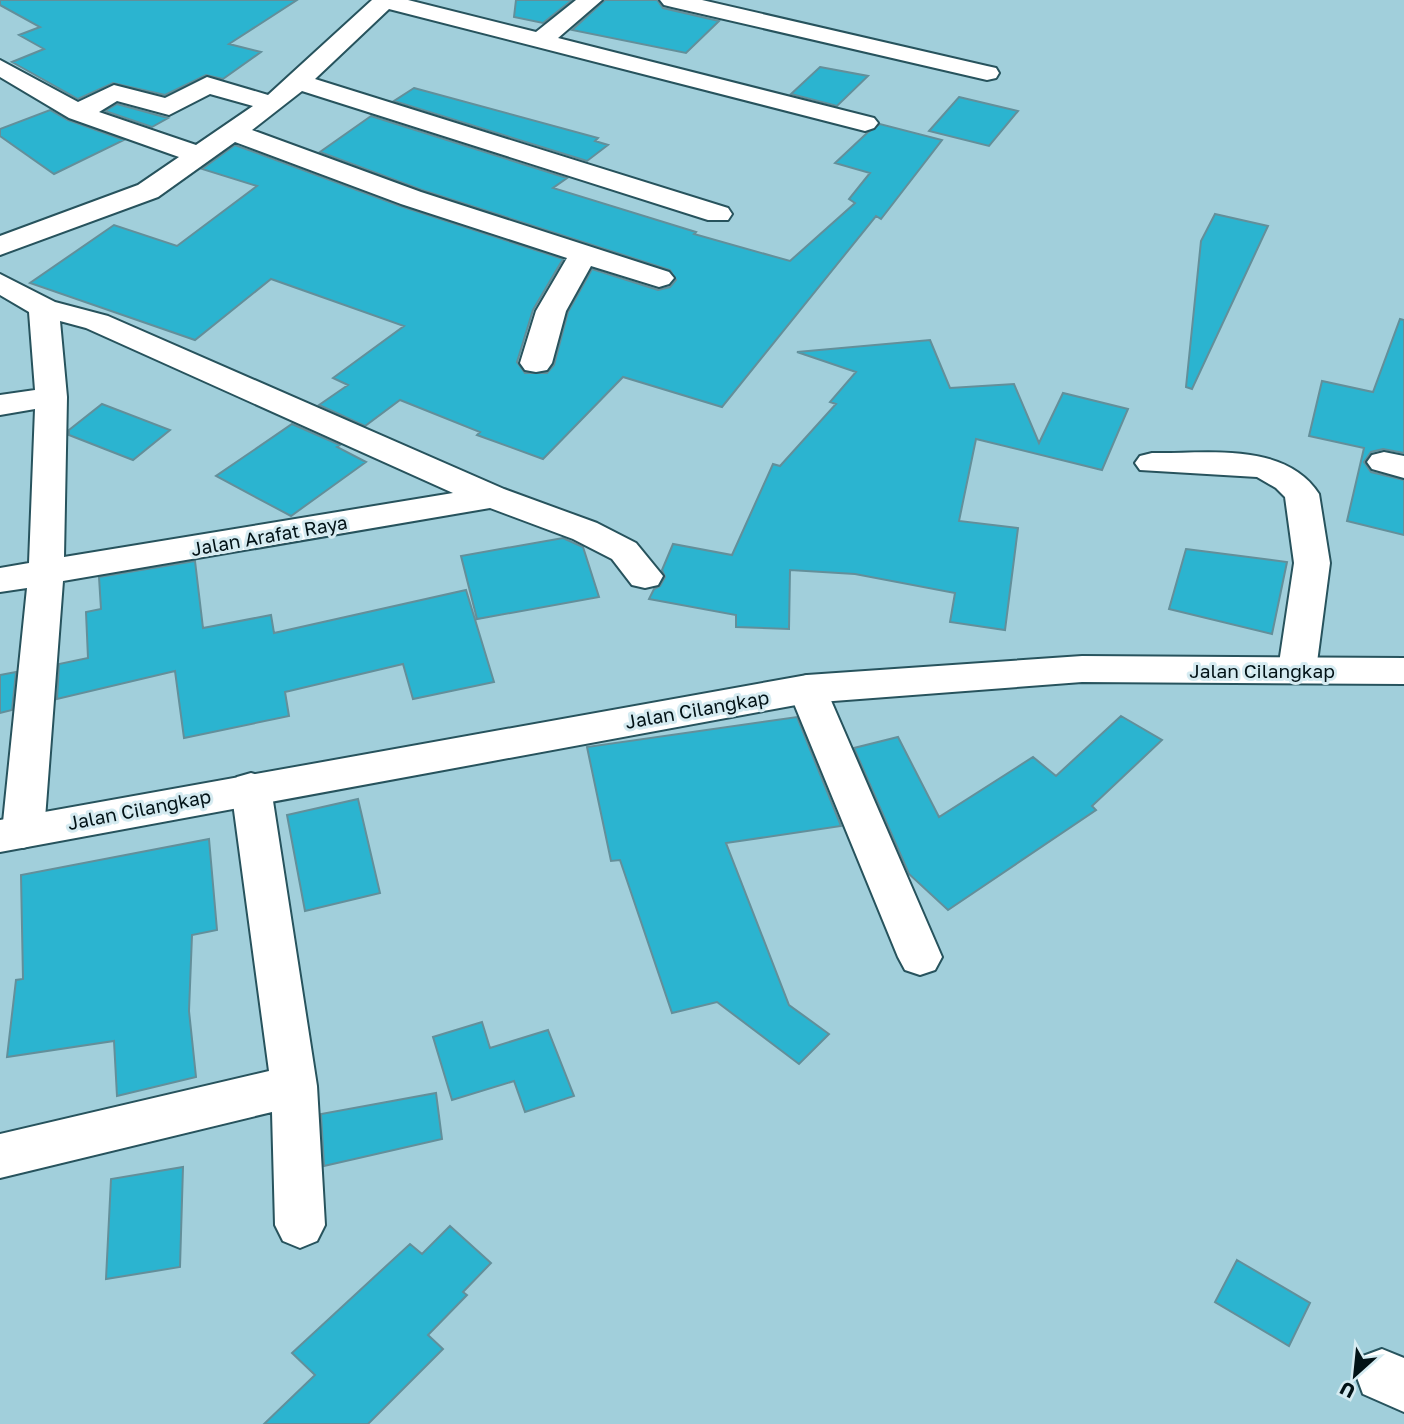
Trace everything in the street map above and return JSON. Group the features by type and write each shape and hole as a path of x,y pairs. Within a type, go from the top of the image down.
{"street":[{"path":"540,41 590,0"},
{"path":"673,0 987,73"},
{"path":"0,246 148,191 273,104 385,1 866,123"},
{"path":"0,67 78,113 201,156"},
{"path":"298,82 718,214"},
{"path":"78,113 114,93 169,107 207,85 273,104"},
{"path":"235,133 411,198 659,278"},
{"path":"536,363 551,311 584,254"},
{"path":"0,283 44,308 97,322 492,497 595,536 624,551 645,576"},
{"path":"11,834 46,572 51,397 44,308"},
{"path":"0,405 51,397"},
{"path":"1152,463 1263,467 1288,480 1302,494 1312,564 1297,670"},
{"name":"Jalan Arafat Raya","path":"0,580 492,497"},
{"name":"Jalan Cilangkap","path":"11,834 251,788 807,689 1082,669 1404,671"},
{"path":"807,689 920,957"},
{"path":"251,788 293,1086 300,1225"},
{"path":"0,1156 293,1086"}],"building":[{"path":"0,0 297,0 229,44 261,52 223,79 206,75 165,95 113,83 78,99 12,62 44,49 19,35 40,27 0,5"},
{"path":"516,0 572,0 543,23 514,17"},
{"path":"605,0 657,0 663,8 719,21 686,53 572,30"},
{"path":"820,67 868,76 837,106 791,94"},
{"path":"414,88 598,138 595,141 608,145 587,161 394,101"},
{"path":"959,97 1018,111 989,146 929,131"},
{"path":"117,104 168,118 152,127 105,111"},
{"path":"50,110 68,120 124,140 54,174 0,136 0,129"},
{"path":"371,116 567,178 553,188 696,232 694,234 790,261 855,203 849,199 870,173 835,163 867,133 880,124 942,140 881,219 876,216 722,407 623,377 543,459 477,435 480,432 400,400 365,426 319,405 348,385 333,378 404,326 271,279 195,340 30,283 114,225 177,246 257,186 202,169 235,145 400,206 563,259 533,310 517,362 525,373 547,373 554,365 568,312 592,269 658,290 670,287 676,280 670,270 422,190 320,152"},
{"path":"1215,214 1268,226 1192,389 1186,387 1201,241"},
{"path":"1400,319 1404,320 1404,453 1383,449 1371,452 1364,462 1371,472 1404,480 1404,535 1347,521 1364,448 1309,436 1322,381 1373,392"},
{"path":"930,340 950,388 1014,384 1039,443 1063,393 1128,409 1102,470 976,439 959,521 1018,528 1005,630 950,622 955,593 855,574 790,570 789,629 736,627 736,615 649,599 665,577 662,570 673,544 732,555 773,464 780,466 836,404 830,402 856,372 797,352"},
{"path":"102,404 170,430 133,460 69,435 69,430"},
{"path":"292,424 340,445 337,447 366,462 291,516 216,476"},
{"path":"563,538 583,547 599,597 477,619 461,556"},
{"path":"1186,549 1287,562 1272,634 1169,609"},
{"path":"195,561 203,628 271,615 274,633 466,590 494,682 413,699 403,664 285,692 289,716 184,738 175,671 57,699 59,664 88,658 86,612 101,609 99,577"},
{"path":"16,672 12,710 0,713 0,675"},
{"path":"1121,716 1162,740 1092,806 1096,810 948,910 909,874 854,748 898,737 939,817 1033,757 1056,776"},
{"path":"797,717 841,826 726,843 789,1005 829,1034 799,1064 717,1002 672,1013 620,860 611,861 587,747"},
{"path":"358,799 380,893 305,911 287,815"},
{"path":"209,839 217,930 192,935 189,1011 196,1077 117,1096 114,1041 7,1057 16,980 23,979 21,875"},
{"path":"482,1022 490,1048 548,1030 574,1096 525,1112 514,1081 452,1100 433,1037"},
{"path":"436,1093 442,1139 324,1166 321,1114"},
{"path":"183,1167 180,1267 106,1279 111,1179"},
{"path":"450,1226 491,1263 463,1292 467,1295 428,1335 443,1349 368,1424 264,1424 315,1375 292,1353 410,1244 422,1254"},
{"path":"1237,1260 1310,1303 1289,1346 1215,1302"}]}
